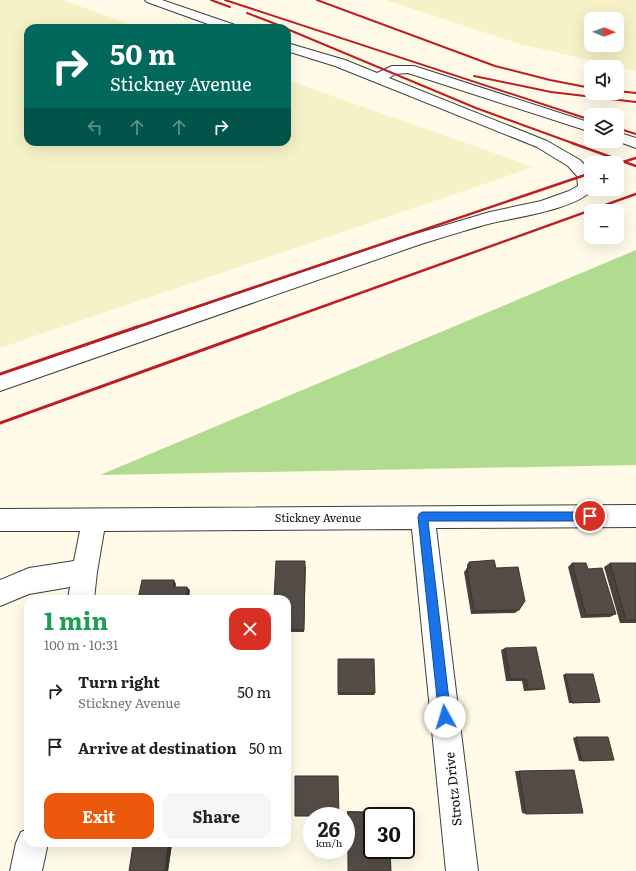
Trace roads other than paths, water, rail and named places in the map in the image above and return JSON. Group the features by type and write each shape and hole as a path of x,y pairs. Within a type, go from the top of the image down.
{"street":[{"path":"151,0 220,24"},
{"path":"0,383 415,240 483,220 545,206 582,192 586,187 585,175 582,170 556,151 340,63 291,48"},
{"path":"377,79 392,70 409,69 584,126"},
{"path":"624,139 636,143"},
{"name":"Stickney Avenue","path":"0,520 636,516"},
{"name":"Strotz Drive","path":"422,517 462,871"},
{"path":"81,595 84,572 94,519"},
{"path":"0,593 29,581 84,572"},
{"path":"26,871 31,847"}],"railway":[{"path":"211,0 230,7"},
{"path":"225,0 584,118"},
{"path":"317,0 495,66 550,80 584,87"},
{"path":"247,13 276,24"},
{"path":"291,31 476,108 575,144"},
{"path":"474,76 551,92 636,102"},
{"path":"624,92 636,93"},
{"path":"624,130 636,134"},
{"path":"572,143 624,162"},
{"path":"624,162 636,158"},
{"path":"624,162 636,166"},
{"path":"134,328 584,175"},
{"path":"263,328 636,194"},
{"path":"0,374 137,327"},
{"path":"0,423 266,327"}]}
